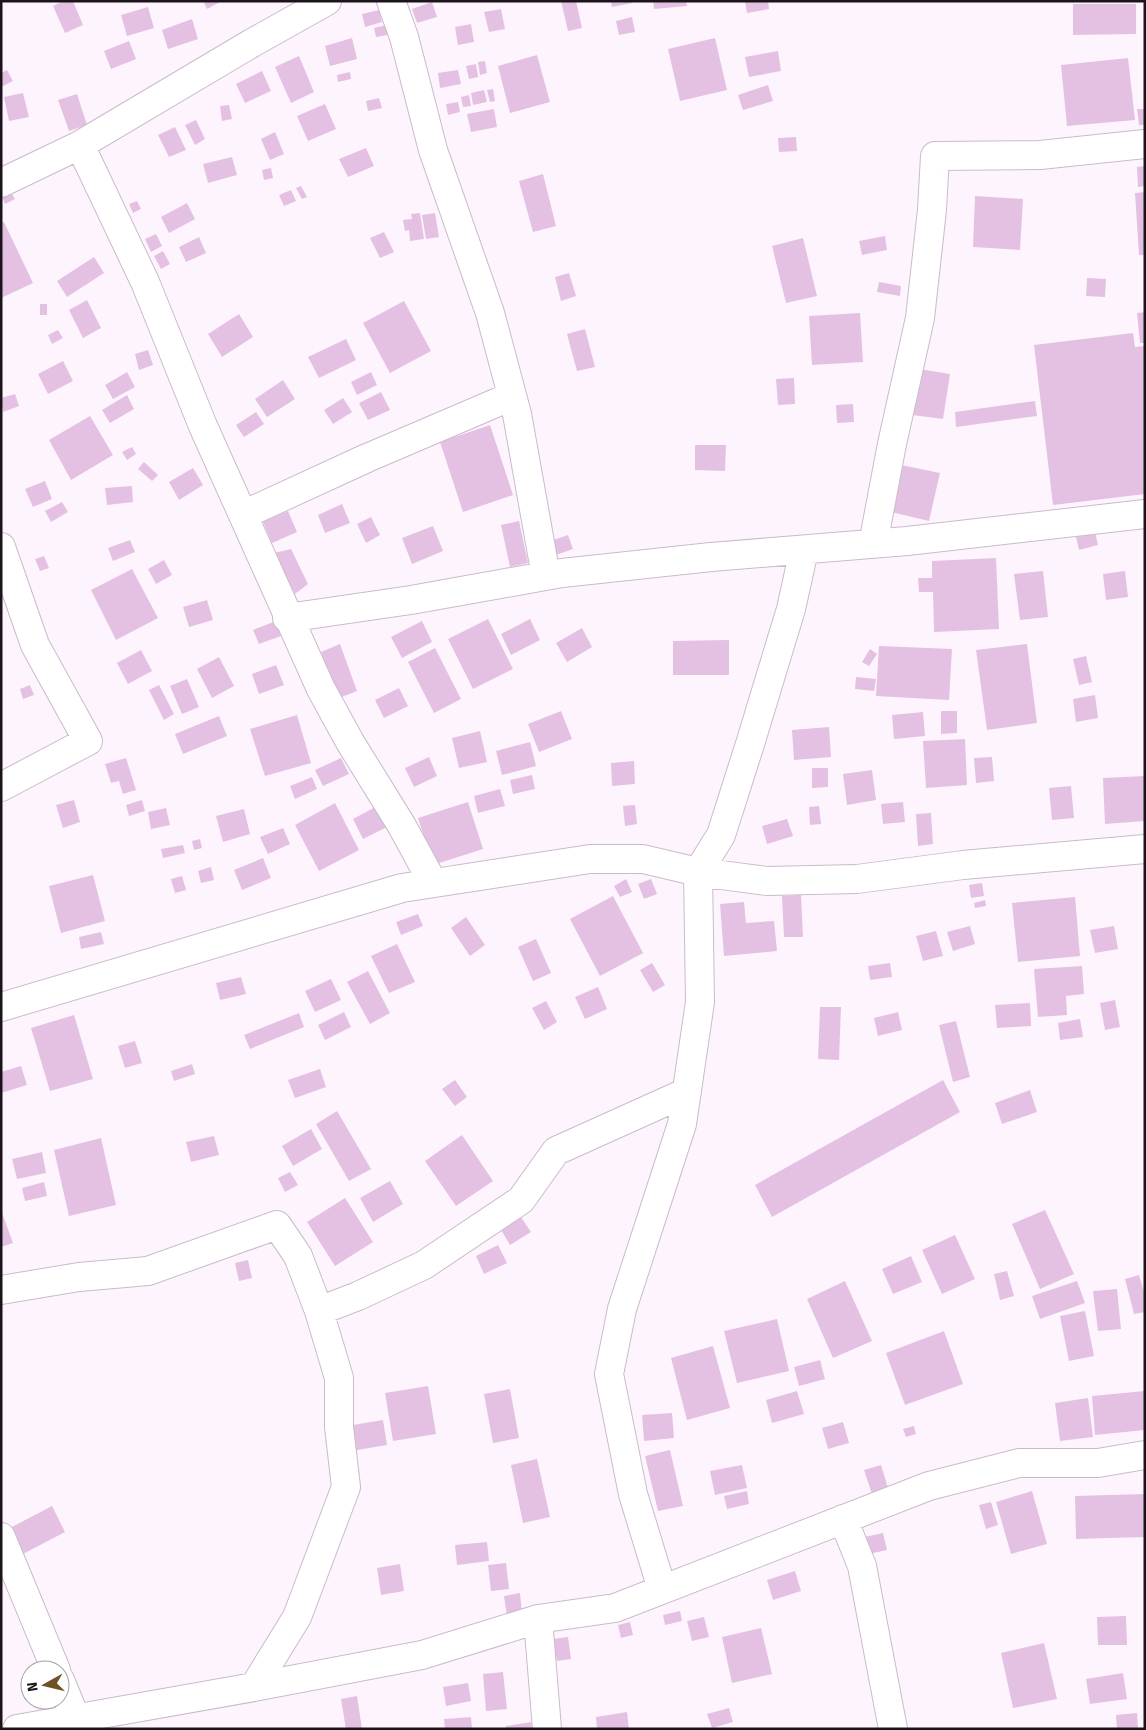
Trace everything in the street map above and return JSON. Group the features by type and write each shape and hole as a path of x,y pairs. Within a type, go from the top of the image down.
{"street":[{"path":"1,183 80,145 327,1"},
{"path":"391,1 404,37 433,150 490,312 517,414 546,576"},
{"path":"873,544 892,444 920,318 932,210 935,156 1040,154 1145,144"},
{"path":"80,145 145,282 203,426 287,618 325,697 350,742 402,826 433,883"},
{"path":"243,515 367,458 512,396"},
{"path":"287,618 411,600 546,576 710,557 873,544 1145,514"},
{"path":"1,547 35,645 88,741 1,787"},
{"path":"662,1589 633,1494 609,1374 622,1309 682,1124 700,1002 698,872 721,834 791,609 804,550"},
{"path":"1,1007 402,888 590,859 643,859 698,872 767,881 857,879 964,865 1145,850"},
{"path":"319,1311 358,1296 424,1265 521,1200 556,1152 687,1092"},
{"path":"1,1290 79,1277 148,1271 277,1225 298,1256 319,1311 339,1378 339,1427 346,1487 297,1617 254,1687"},
{"path":"17,1729 254,1687 422,1654 538,1619 615,1608 930,1486 1019,1463 1098,1463 1145,1455"},
{"path":"843,1519 862,1566 894,1729"},
{"path":"1,1537 52,1660"},
{"path":"538,1619 547,1729"},
{"path":"70,1704 76,1719"}],"building":[{"path":"63,1 73,1 83,25 65,33 53,6"},
{"path":"203,1 222,1 207,9"},
{"path":"561,1 576,1 582,28 568,31"},
{"path":"611,1 632,1 632,3 612,7"},
{"path":"653,1 686,1 687,6 654,9"},
{"path":"745,1 768,1 769,9 747,13"},
{"path":"432,2 437,17 417,23 412,9"},
{"path":"1073,4 1136,4 1136,34 1073,35"},
{"path":"148,7 154,28 127,36 121,15"},
{"path":"501,9 505,29 489,32 484,12"},
{"path":"379,10 382,22 365,27 362,14"},
{"path":"632,17 635,32 619,35 616,21"},
{"path":"192,19 198,39 168,49 162,30"},
{"path":"471,24 474,42 458,45 455,27"},
{"path":"386,25 388,35 376,37 374,28"},
{"path":"352,38 357,59 330,66 325,46"},
{"path":"715,38 727,90 680,101 668,49"},
{"path":"129,41 136,59 111,69 104,51"},
{"path":"778,51 781,71 749,77 745,57"},
{"path":"537,55 550,102 510,113 498,66"},
{"path":"299,56 314,92 291,103 275,67"},
{"path":"1128,58 1135,120 1067,126 1061,65"},
{"path":"485,61 487,73 480,75 478,62"},
{"path":"476,64 478,77 469,79 466,66"},
{"path":"7,70 13,81 1,87 1,73"},
{"path":"458,70 461,84 440,88 438,73"},
{"path":"262,71 271,91 245,103 236,84"},
{"path":"350,72 351,79 338,82 337,75"},
{"path":"768,85 773,101 743,110 738,95"},
{"path":"493,89 495,101 490,102 487,90"},
{"path":"484,90 487,102 473,105 471,93"},
{"path":"23,93 29,117 9,121 4,97"},
{"path":"77,94 87,125 69,131 58,100"},
{"path":"469,95 471,106 463,107 461,97"},
{"path":"379,98 382,108 368,111 366,101"},
{"path":"458,102 460,112 448,115 446,104"},
{"path":"325,104 336,129 308,141 297,116"},
{"path":"229,105 232,119 222,121 220,106"},
{"path":"494,109 497,127 471,132 467,114"},
{"path":"1137,109 1145,109 1145,125 1139,125"},
{"path":"196,120 205,139 195,145 185,125"},
{"path":"175,127 186,150 169,157 158,135"},
{"path":"275,132 284,154 270,160 261,139"},
{"path":"796,137 797,151 779,152 778,138"},
{"path":"366,148 374,166 348,177 339,159"},
{"path":"232,157 237,175 208,183 203,164"},
{"path":"1145,166 1145,186 1138,187 1137,167"},
{"path":"271,168 273,178 264,180 262,170"},
{"path":"543,174 556,226 533,232 519,181"},
{"path":"301,186 307,197 302,199 296,188"},
{"path":"9,189 15,199 5,204 1,194"},
{"path":"291,190 296,201 284,206 279,195"},
{"path":"1145,192 1145,255 1139,255 1135,193"},
{"path":"975,196 1023,199 1020,250 973,247"},
{"path":"137,201 141,209 133,213 129,204"},
{"path":"187,203 195,219 169,233 161,217"},
{"path":"420,213 424,239 410,241 409,230 405,231 403,220 412,219 411,214"},
{"path":"435,213 439,237 426,239 422,215"},
{"path":"4,222 33,283 1,298 1,223"},
{"path":"384,232 394,252 380,258 370,238"},
{"path":"156,234 162,246 151,252 145,239"},
{"path":"885,236 887,250 862,255 859,241"},
{"path":"199,237 206,253 186,262 179,247"},
{"path":"803,238 817,296 786,303 772,246"},
{"path":"163,251 170,264 161,269 154,256"},
{"path":"94,257 104,273 67,297 57,281"},
{"path":"569,273 576,296 561,301 555,277"},
{"path":"1087,278 1106,279 1105,297 1086,296"},
{"path":"879,282 901,286 900,296 877,292"},
{"path":"87,300 101,328 83,338 69,310"},
{"path":"404,301 431,351 390,373 363,323"},
{"path":"40,304 47,304 47,315 40,315"},
{"path":"1145,312 1145,343 1140,343 1137,313"},
{"path":"860,313 863,362 812,365 809,316"},
{"path":"239,314 253,337 222,357 208,334"},
{"path":"585,329 595,367 577,371 567,334"},
{"path":"58,330 63,338 52,344 48,335"},
{"path":"1133,333 1135,347 1145,346 1145,494 1053,505 1034,345"},
{"path":"346,339 356,360 319,378 308,357"},
{"path":"148,350 153,365 139,370 135,354"},
{"path":"63,361 73,381 48,394 38,374"},
{"path":"919,369 950,374 943,419 912,415"},
{"path":"127,372 135,387 113,399 105,385"},
{"path":"371,372 377,385 357,395 351,382"},
{"path":"794,378 795,404 778,405 776,379"},
{"path":"283,380 295,399 267,417 255,399"},
{"path":"381,392 390,410 368,420 359,403"},
{"path":"15,394 19,406 3,412 1,398"},
{"path":"127,395 134,409 110,423 102,410"},
{"path":"343,398 352,412 333,424 324,410"},
{"path":"1035,401 1037,416 956,427 955,412"},
{"path":"853,404 854,422 837,423 836,405"},
{"path":"256,412 264,424 244,437 236,425"},
{"path":"90,416 113,455 71,480 49,440"},
{"path":"490,425 513,495 463,512 440,442"},
{"path":"695,445 726,445 725,471 695,470"},
{"path":"132,447 136,454 127,460 122,452"},
{"path":"144,462 158,475 152,481 138,469"},
{"path":"901,465 940,473 929,521 891,512"},
{"path":"193,468 203,485 179,500 169,482"},
{"path":"45,481 52,499 33,507 25,489"},
{"path":"132,486 133,502 107,505 105,488"},
{"path":"62,502 68,512 51,522 45,511"},
{"path":"342,504 350,523 325,533 318,515"},
{"path":"288,511 297,532 272,543 263,522"},
{"path":"371,517 380,535 366,543 357,524"},
{"path":"519,521 528,563 510,567 501,525"},
{"path":"433,526 443,551 412,564 402,538"},
{"path":"1095,532 1098,545 1079,550 1076,537"},
{"path":"568,535 573,549 550,557 545,543"},
{"path":"130,540 135,552 113,561 108,548"},
{"path":"291,549 308,584 295,594 274,553"},
{"path":"44,556 49,568 40,571 35,559"},
{"path":"996,558 999,629 934,632 933,592 919,592 918,578 932,578 932,561"},
{"path":"164,560 172,575 156,584 148,569"},
{"path":"132,569 158,618 116,640 91,590"},
{"path":"1043,571 1048,617 1020,620 1014,574"},
{"path":"1125,571 1128,597 1106,600 1103,574"},
{"path":"207,600 213,620 189,627 183,607"},
{"path":"488,619 513,669 473,689 448,639"},
{"path":"530,619 540,640 511,655 501,634"},
{"path":"276,621 281,636 259,644 253,630"},
{"path":"422,621 432,642 402,658 391,637"},
{"path":"582,628 592,647 567,662 556,643"},
{"path":"729,640 729,675 673,675 673,641"},
{"path":"340,644 357,691 339,698 321,652"},
{"path":"1027,644 1037,723 987,730 976,650"},
{"path":"879,646 952,649 949,700 876,696"},
{"path":"435,648 461,699 434,713 408,662"},
{"path":"870,649 877,654 869,666 862,662"},
{"path":"141,650 152,671 128,684 117,663"},
{"path":"1086,656 1092,682 1079,685 1073,659"},
{"path":"219,657 234,686 212,698 197,669"},
{"path":"276,665 284,685 259,694 252,674"},
{"path":"856,677 876,679 874,691 855,689"},
{"path":"187,679 199,707 182,714 170,686"},
{"path":"30,685 34,695 23,699 20,689"},
{"path":"159,685 174,714 164,720 149,690"},
{"path":"399,688 408,706 384,718 375,700"},
{"path":"1095,695 1098,718 1076,722 1073,699"},
{"path":"561,711 572,739 539,752 528,724"},
{"path":"941,711 957,711 957,733 941,734"},
{"path":"923,712 925,736 894,739 892,715"},
{"path":"297,715 311,763 265,776 250,729"},
{"path":"219,716 227,736 183,754 175,734"},
{"path":"829,727 831,757 794,760 792,730"},
{"path":"480,731 487,762 459,768 452,738"},
{"path":"965,739 967,785 926,788 923,741"},
{"path":"530,742 536,766 502,775 496,751"},
{"path":"429,757 437,776 414,787 405,768"},
{"path":"992,757 994,781 976,783 974,758"},
{"path":"126,758 136,790 123,794 119,781 111,783 105,764"},
{"path":"341,758 349,774 323,786 315,770"},
{"path":"634,761 635,784 612,786 611,763"},
{"path":"812,768 828,768 828,787 812,788"},
{"path":"872,770 876,800 847,805 843,774"},
{"path":"532,775 535,789 513,794 510,780"},
{"path":"1145,776 1145,821 1105,824 1103,778"},
{"path":"312,777 317,789 295,799 290,786"},
{"path":"1071,786 1074,818 1052,820 1049,788"},
{"path":"500,789 505,806 478,813 474,796"},
{"path":"74,800 80,822 63,828 56,805"},
{"path":"142,800 145,811 129,816 126,805"},
{"path":"468,802 483,849 433,865 418,818"},
{"path":"903,802 905,822 883,824 881,804"},
{"path":"335,803 359,850 319,871 295,825"},
{"path":"379,805 389,826 363,839 353,819"},
{"path":"635,805 637,824 625,826 623,806"},
{"path":"819,806 821,824 810,825 809,807"},
{"path":"166,808 170,825 151,829 148,812"},
{"path":"244,809 250,834 223,842 216,816"},
{"path":"931,813 933,844 918,846 916,814"},
{"path":"787,819 793,836 767,844 762,826"},
{"path":"283,828 290,844 268,854 260,837"},
{"path":"200,839 202,848 194,850 192,841"},
{"path":"183,845 185,853 163,858 161,849"},
{"path":"263,858 271,878 242,890 234,870"},
{"path":"211,867 214,880 201,883 198,871"},
{"path":"93,875 105,921 61,933 49,886"},
{"path":"182,876 186,890 175,893 171,879"},
{"path":"626,879 632,892 620,897 614,886"},
{"path":"651,879 657,894 644,899 638,884"},
{"path":"982,883 984,896 971,898 969,885"},
{"path":"801,895 803,937 784,937 782,896"},
{"path":"613,896 643,953 600,976 570,919"},
{"path":"1075,897 1080,956 1018,962 1012,903"},
{"path":"985,900 986,906 975,908 974,903"},
{"path":"744,902 746,923 774,921 777,951 724,956 720,904"},
{"path":"418,914 423,926 401,935 396,922"},
{"path":"466,917 485,945 470,956 451,928"},
{"path":"970,926 975,944 953,951 947,932"},
{"path":"1114,926 1118,949 1095,953 1090,930"},
{"path":"936,931 943,956 923,961 916,936"},
{"path":"101,932 104,944 81,949 79,937"},
{"path":"536,939 551,973 533,981 518,947"},
{"path":"397,944 415,982 389,993 371,956"},
{"path":"652,963 665,985 653,992 640,970"},
{"path":"890,963 892,977 870,980 868,966"},
{"path":"1082,966 1084,994 1066,996 1067,1015 1038,1017 1034,969"},
{"path":"368,971 390,1013 370,1024 347,982"},
{"path":"241,977 246,994 220,1000 216,983"},
{"path":"331,979 341,1000 315,1012 305,991"},
{"path":"598,987 607,1009 585,1019 575,997"},
{"path":"1115,1000 1120,1027 1105,1030 1100,1003"},
{"path":"546,1001 557,1022 544,1030 532,1008"},
{"path":"1030,1003 1031,1026 997,1028 995,1005"},
{"path":"820,1007 841,1007 839,1060 818,1059"},
{"path":"344,1012 351,1027 325,1040 318,1025"},
{"path":"898,1012 902,1030 878,1036 874,1018"},
{"path":"299,1013 304,1027 250,1049 244,1035"},
{"path":"74,1015 93,1079 50,1091 31,1028"},
{"path":"1080,1019 1083,1037 1060,1040 1058,1023"},
{"path":"956,1021 970,1077 953,1082 939,1025"},
{"path":"135,1041 142,1063 125,1068 118,1046"},
{"path":"192,1064 195,1074 174,1081 171,1071"},
{"path":"21,1066 27,1085 1,1093 1,1072"},
{"path":"320,1069 326,1087 295,1098 288,1080"},
{"path":"455,1080 467,1097 455,1106 442,1089"},
{"path":"943,1080 960,1112 772,1217 755,1185"},
{"path":"1030,1090 1037,1112 1002,1124 995,1103"},
{"path":"337,1111 371,1169 349,1181 316,1124"},
{"path":"311,1129 322,1149 293,1166 282,1146"},
{"path":"462,1135 493,1181 456,1206 425,1161"},
{"path":"214,1136 219,1155 191,1162 186,1142"},
{"path":"101,1138 116,1205 69,1216 54,1150"},
{"path":"42,1152 46,1173 17,1179 12,1159"},
{"path":"290,1172 298,1185 285,1192 278,1178"},
{"path":"390,1181 403,1204 373,1222 360,1198"},
{"path":"44,1182 47,1196 25,1201 22,1188"},
{"path":"345,1198 373,1242 335,1266 307,1222"},
{"path":"1,1210 13,1243 1,1247"},
{"path":"1045,1210 1074,1274 1040,1289 1012,1224"},
{"path":"521,1217 531,1232 510,1245 501,1230"},
{"path":"955,1235 975,1279 942,1294 922,1250"},
{"path":"498,1245 507,1263 484,1274 476,1256"},
{"path":"911,1256 922,1282 893,1294 882,1269"},
{"path":"248,1260 252,1278 239,1281 235,1263"},
{"path":"1007,1271 1014,1296 1000,1300 994,1274"},
{"path":"1139,1275 1145,1295 1145,1312 1134,1314 1125,1279"},
{"path":"845,1281 872,1341 833,1358 807,1299"},
{"path":"1077,1281 1085,1303 1040,1319 1032,1296"},
{"path":"1117,1289 1121,1329 1098,1331 1093,1291"},
{"path":"1085,1311 1094,1356 1069,1361 1060,1316"},
{"path":"777,1319 789,1371 737,1383 724,1331"},
{"path":"944,1331 963,1384 905,1405 886,1353"},
{"path":"713,1346 730,1408 687,1420 671,1358"},
{"path":"820,1360 825,1379 799,1386 794,1367"},
{"path":"428,1386 436,1434 393,1441 385,1393"},
{"path":"510,1389 519,1438 493,1443 484,1394"},
{"path":"797,1391 804,1414 772,1423 766,1400"},
{"path":"1145,1391 1145,1430 1095,1435 1092,1396"},
{"path":"1088,1398 1093,1437 1060,1441 1055,1403"},
{"path":"672,1413 674,1438 644,1441 642,1415"},
{"path":"383,1420 387,1445 351,1451 347,1426"},
{"path":"843,1422 849,1443 828,1449 822,1428"},
{"path":"914,1426 916,1434 906,1437 903,1429"},
{"path":"670,1450 683,1506 658,1511 645,1456"},
{"path":"537,1459 550,1517 523,1523 511,1465"},
{"path":"742,1465 747,1488 715,1495 710,1471"},
{"path":"881,1465 888,1488 872,1494 864,1470"},
{"path":"747,1491 749,1504 727,1509 724,1496"},
{"path":"1032,1491 1047,1544 1011,1554 996,1502"},
{"path":"1145,1494 1145,1537 1076,1539 1075,1496"},
{"path":"991,1502 998,1525 986,1529 979,1505"},
{"path":"52,1506 65,1532 23,1554 10,1528"},
{"path":"883,1533 887,1550 864,1555 860,1538"},
{"path":"487,1542 489,1561 457,1565 455,1545"},
{"path":"506,1563 509,1589 491,1591 488,1565"},
{"path":"400,1564 404,1591 381,1595 377,1568"},
{"path":"795,1571 801,1591 773,1600 767,1580"},
{"path":"520,1593 522,1613 507,1616 504,1596"},
{"path":"680,1611 682,1621 665,1625 663,1615"},
{"path":"1126,1616 1127,1645 1098,1645 1097,1617"},
{"path":"704,1617 709,1637 692,1641 687,1621"},
{"path":"630,1622 633,1635 621,1638 618,1625"},
{"path":"761,1628 772,1674 732,1683 722,1637"},
{"path":"568,1637 571,1659 557,1661 553,1639"},
{"path":"1044,1643 1057,1699 1013,1708 1001,1653"},
{"path":"503,1672 507,1709 486,1711 483,1674"},
{"path":"1123,1673 1127,1699 1090,1704 1086,1679"},
{"path":"468,1683 471,1701 446,1706 443,1687"},
{"path":"357,1696 362,1729 346,1729 341,1699"},
{"path":"729,1708 733,1722 712,1728 707,1714"},
{"path":"627,1712 629,1729 597,1729 596,1717"},
{"path":"1137,1713 1138,1729 1117,1729 1116,1715"},
{"path":"471,1717 472,1729 445,1729 444,1719"},
{"path":"531,1722 532,1729 506,1729 506,1726"}]}
